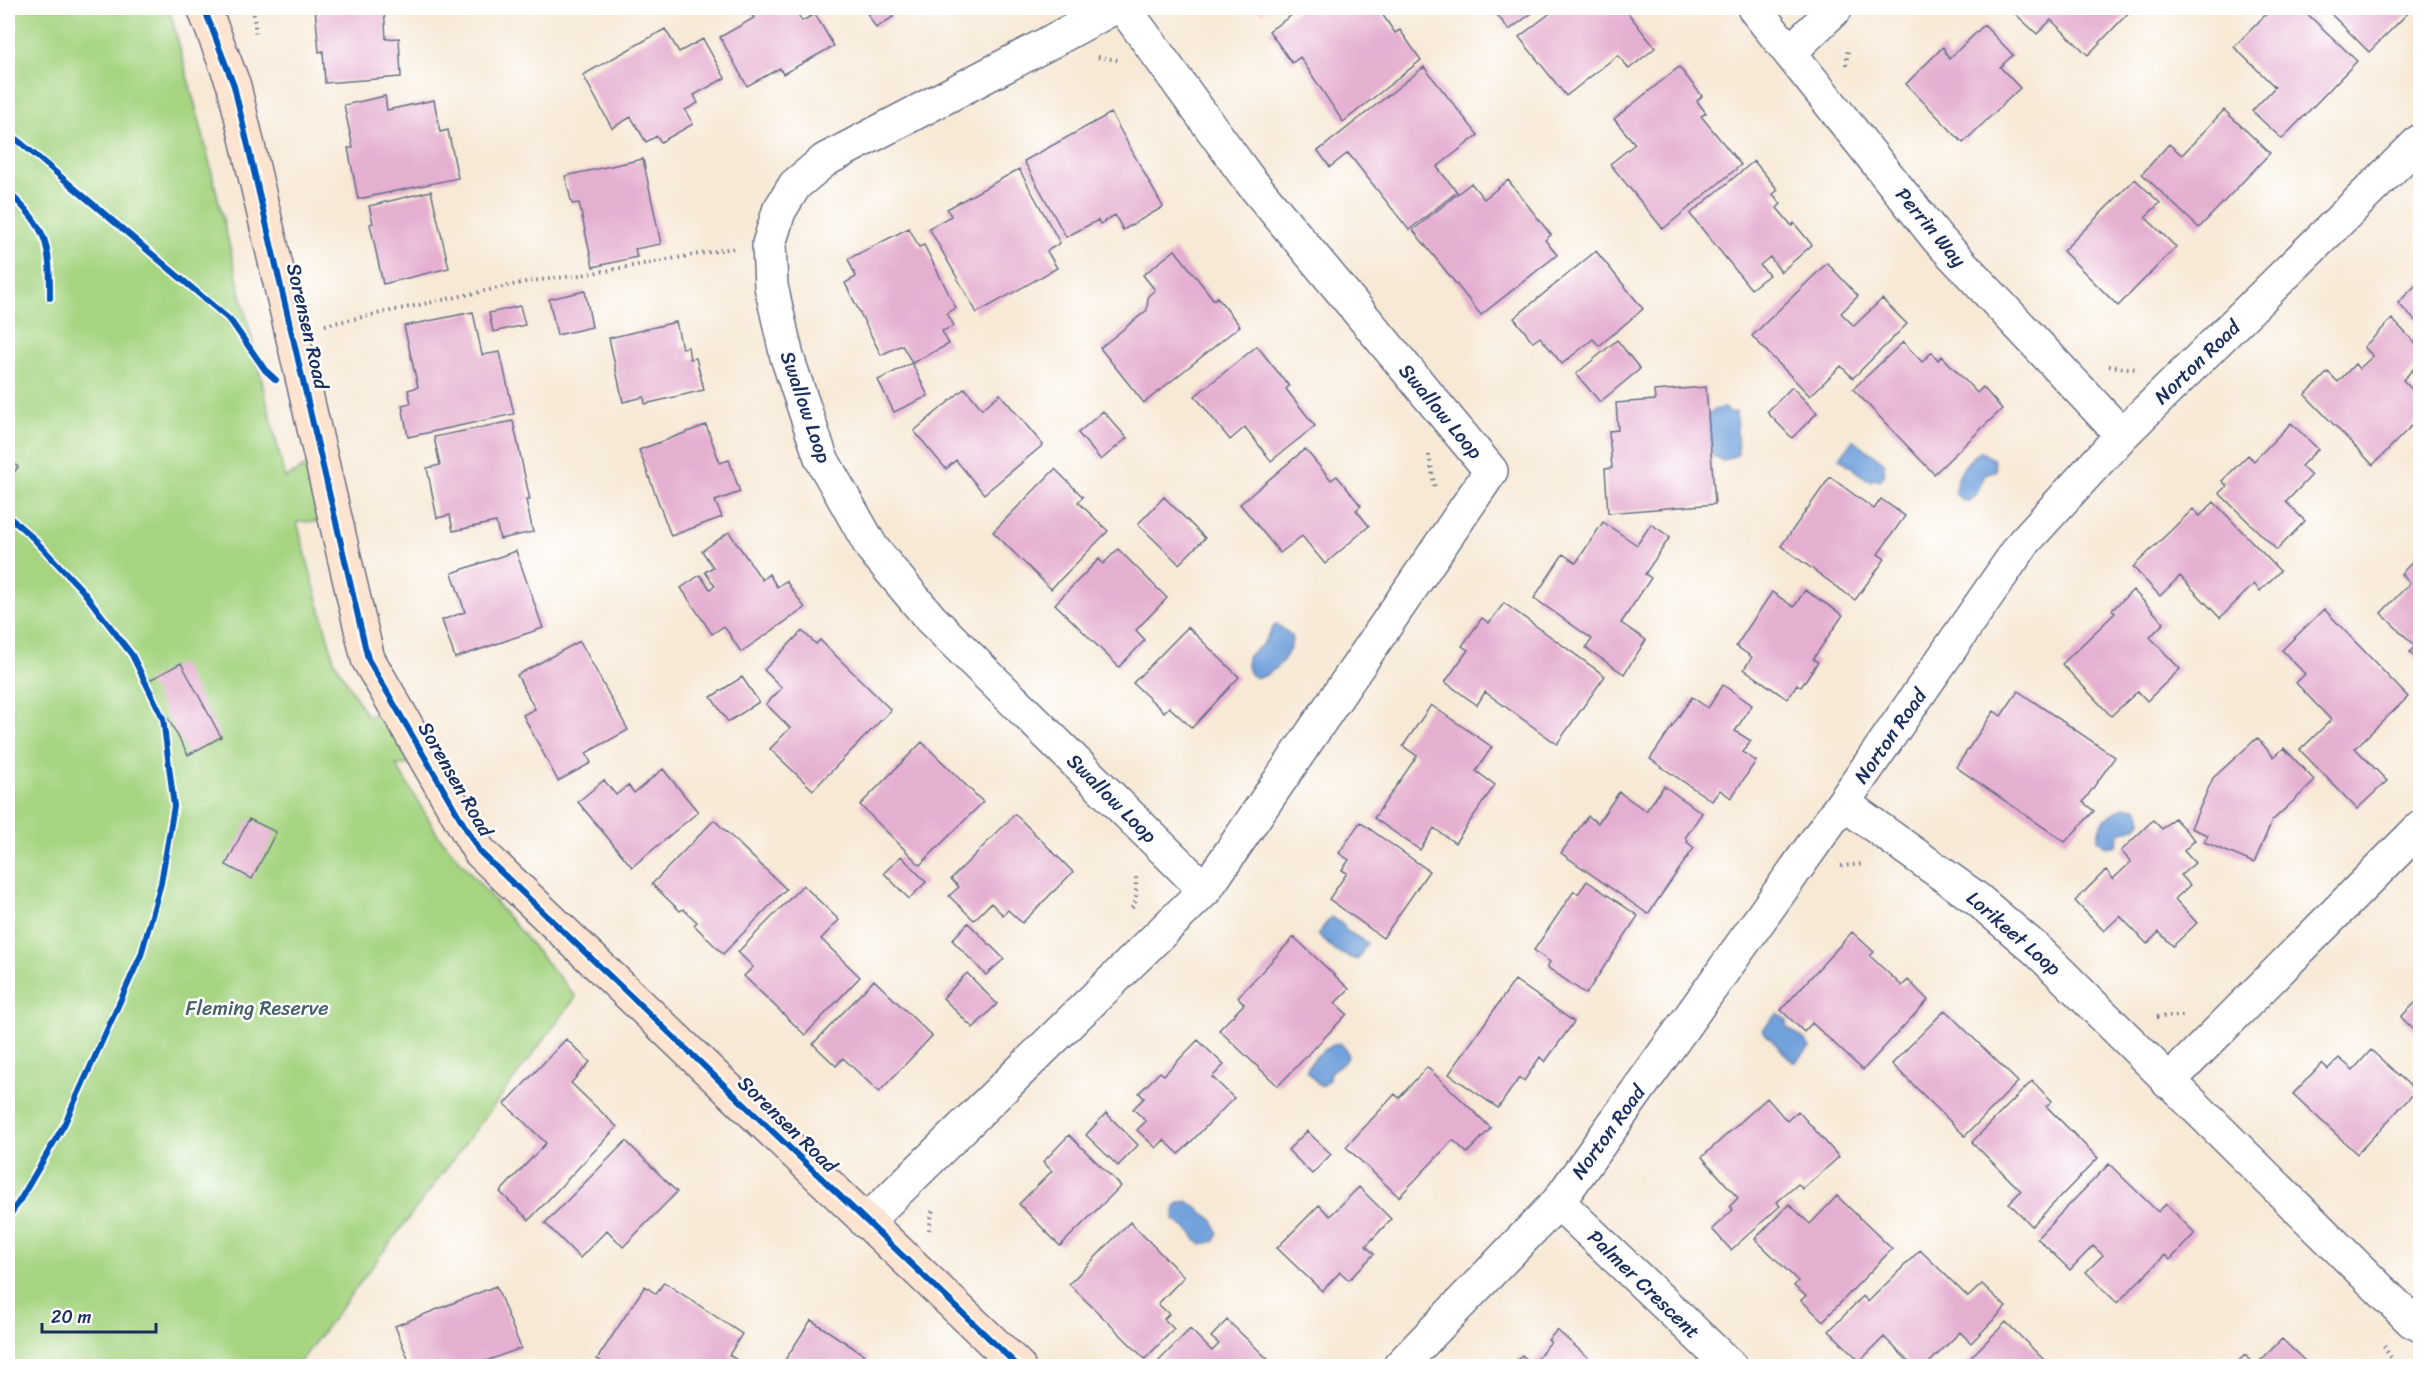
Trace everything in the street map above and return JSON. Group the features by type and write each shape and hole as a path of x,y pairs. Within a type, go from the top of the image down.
{"street":[{"name":"Sorensen Road","path":"204,8 234,86 368,659 479,851 1018,1366"},
{"name":"Sorensen Road","path":"229,8 234,86"},
{"name":"Swallow Loop","path":"1113,8 825,160 795,185 779,210 769,244 771,286 787,357 821,458 872,548 931,619 1205,890"},
{"name":"Swallow Loop","path":"866,1222 1205,890 1491,471 1247,177 1124,8"},
{"name":"Perrin Way","path":"1754,8 1938,239 2122,435"},
{"path":"1790,52 1836,8"},
{"name":"Norton Road","path":"1400,1366 1558,1202 1843,803 2024,542 2122,435 2421,141"},
{"name":"Lorikeet Loop","path":"1843,803 1977,899 2029,943 2412,1321 2421,1325"},
{"path":"2168,1082 2421,828"},
{"name":"Palmer Crescent","path":"1558,1202 1730,1366"}],"path":[{"path":"253,8 256,39"},
{"path":"1845,68 1848,47"},
{"path":"1096,57 1126,61"},
{"path":"292,332 531,280 582,275 769,244"},
{"path":"1426,446 1432,464 1435,492 1429,514 1451,528"},
{"path":"1136,867 1136,900 1127,917 1150,944"},
{"path":"912,1178 938,1200 932,1210 929,1233"}],"green space":[{"name":"Fleming Reserve","path":"8,8 169,8 200,123 285,478 314,462 328,521 297,522 334,660 366,715 378,714 389,696 429,764 396,765 438,835 576,997 297,1366 8,1366"}],"water":[{"path":"1725,408 1732,413 1736,412 1738,454 1723,461 1711,455 1708,415 1714,410"},
{"path":"1853,440 1885,463 1883,466 1885,474 1880,480 1873,478 1871,482 1840,458"},
{"path":"1981,452 1993,459 1996,470 1985,475 1976,495 1968,501 1962,500 1955,493 1960,475 1966,464"},
{"path":"1278,625 1292,636 1291,646 1278,666 1260,677 1253,676 1248,670 1247,657 1263,644 1274,626"},
{"path":"2124,807 2137,808 2142,821 2136,827 2120,833 2117,845 2106,847 2098,839 2100,828 2110,816"},
{"path":"1331,917 1343,924 1345,930 1367,943 1357,960 1335,951 1318,934"},
{"path":"1778,1013 1787,1021 1787,1027 1804,1039 1810,1047 1796,1062 1793,1062 1762,1030"},
{"path":"1340,1043 1348,1056 1344,1062 1330,1072 1329,1079 1324,1085 1319,1085 1306,1071 1320,1054"},
{"path":"1187,1201 1213,1220 1218,1233 1215,1241 1202,1245 1191,1232 1174,1220 1175,1207"}],"building":[{"path":"315,8 384,8 386,39 399,38 401,77 325,83 323,51 319,52"},
{"path":"748,8 794,8 802,21 815,14 834,46 783,74 780,68 747,86 720,37 754,18"},
{"path":"864,8 888,8 893,17 876,28"},
{"path":"1258,8 1270,8 1261,13"},
{"path":"1302,8 1378,8 1395,33 1400,30 1421,60 1343,122 1300,57 1292,63 1269,31"},
{"path":"1492,8 1539,8 1509,30"},
{"path":"1557,8 1630,8 1632,10 1628,13 1655,48 1629,69 1618,55 1566,96 1519,37"},
{"path":"2009,8 2132,9 2088,55 2051,20 2037,34"},
{"path":"2272,8 2301,8 2357,61 2282,139 2252,111 2275,87 2234,47"},
{"path":"2325,8 2413,8 2369,52"},
{"path":"1984,25 2013,55 2000,67 2020,88 1963,143 1906,84 1943,47 1949,59"},
{"path":"665,29 679,52 703,39 725,78 694,95 698,103 685,110 693,124 661,142 657,136 646,142 631,117 612,128 583,75"},
{"path":"1424,67 1478,135 1437,167 1457,192 1409,230 1348,153 1330,167 1318,151"},
{"path":"1679,67 1702,96 1697,101 1706,113 1701,116 1741,165 1663,229 1610,164 1635,144 1614,119"},
{"path":"385,96 387,110 434,100 440,132 448,130 458,178 358,199 348,148 353,148 344,105"},
{"path":"2224,110 2270,153 2199,228 2142,174 2169,144 2182,155"},
{"path":"1111,113 1163,207 1123,230 1115,215 1100,224 1098,220 1066,237 1024,161"},
{"path":"643,159 661,244 635,249 637,257 593,267 579,203 572,204 565,176"},
{"path":"1754,161 1778,190 1773,194 1781,204 1777,208 1792,226 1794,223 1812,245 1781,272 1770,257 1760,265 1769,275 1751,289 1690,214"},
{"path":"1019,169 1060,243 1047,251 1057,268 977,313 929,228 951,216 947,209"},
{"path":"2135,179 2160,203 2145,217 2176,247 2118,306 2063,251"},
{"path":"1508,180 1551,235 1545,240 1557,255 1481,315 1413,230 1471,183 1484,199"},
{"path":"431,191 449,268 383,284 370,224 373,223 369,206"},
{"path":"909,228 919,247 924,245 956,308 947,313 954,326 942,331 949,344 912,363 902,345 881,355 845,283 856,277 848,259"},
{"path":"1175,250 1214,300 1217,297 1240,326 1144,403 1100,348 1147,310 1148,296 1155,290 1143,275"},
{"path":"1596,251 1643,309 1599,346 1593,339 1562,364 1540,337 1533,342 1514,318"},
{"path":"1827,263 1858,296 1841,313 1854,326 1882,299 1907,324 1853,378 1841,366 1810,396 1752,336"},
{"path":"2420,281 2420,326 2398,303"},
{"path":"585,291 592,327 557,335 549,299"},
{"path":"520,306 525,325 493,332 489,313"},
{"path":"473,312 482,355 500,352 514,414 408,437 402,405 411,403 408,390 418,387 404,326"},
{"path":"2392,319 2420,348 2420,362 2403,380 2420,398 2415,402 2420,407 2420,417 2373,465 2305,395 2328,372 2338,382 2355,364 2359,369 2373,356 2364,347"},
{"path":"676,322 682,348 688,347 690,359 696,358 704,390 645,404 644,397 623,402 609,338"},
{"path":"1617,340 1640,369 1600,402 1576,374"},
{"path":"1903,342 1922,362 1932,352 1938,360 1942,356 1977,393 1983,387 2002,409 1934,474 1853,389"},
{"path":"1257,346 1289,386 1286,389 1315,426 1271,461 1245,427 1230,440 1195,396"},
{"path":"912,363 928,396 894,412 878,380"},
{"path":"1706,387 1715,504 1608,513 1605,469 1612,468 1609,431 1618,430 1616,403 1655,400 1654,391"},
{"path":"1792,387 1817,413 1792,438 1767,412"},
{"path":"965,388 982,409 1000,394 1043,445 984,494 956,460 946,469 914,431"},
{"path":"1103,411 1127,438 1101,460 1078,433"},
{"path":"513,421 530,500 526,500 533,532 500,539 496,522 453,531 450,515 437,518 427,468 440,465 434,437"},
{"path":"2291,423 2318,449 2301,466 2311,476 2286,502 2305,521 2277,550 2219,493 2227,486 2222,481 2248,455 2254,461"},
{"path":"706,425 720,463 729,460 740,492 715,501 722,517 671,536 639,450"},
{"path":"1305,449 1331,480 1337,476 1361,506 1356,510 1369,526 1325,564 1302,536 1280,553 1240,504"},
{"path":"8,458 18,467 8,480"},
{"path":"1055,469 1083,497 1078,502 1108,531 1051,589 993,532"},
{"path":"1830,477 1874,509 1881,499 1905,516 1878,554 1885,559 1855,600 1781,546"},
{"path":"1164,497 1205,538 1179,564 1138,524"},
{"path":"2214,502 2280,571 2260,591 2254,584 2220,618 2180,576 2160,596 2133,567 2193,509 2200,516"},
{"path":"1603,522 1637,545 1651,524 1670,537 1645,574 1651,578 1621,623 1646,640 1624,674 1586,648 1592,639 1534,598 1563,554 1576,563"},
{"path":"729,532 762,580 769,574 777,587 786,581 805,608 741,652 724,626 712,634 681,588 700,575 710,589 715,586 705,572 713,567 702,551"},
{"path":"1118,549 1167,598 1136,630 1145,640 1119,667 1055,604 1099,559 1103,564"},
{"path":"516,551 543,628 455,658 442,620 465,612 452,573"},
{"path":"2420,554 2420,662 2410,652 2415,646 2381,613 2410,583 2401,574"},
{"path":"1805,590 1843,615 1813,659 1818,662 1801,687 1797,684 1787,699 1744,669 1752,657 1736,646 1772,592 1794,607"},
{"path":"2133,590 2164,623 2150,637 2180,669 2147,701 2138,691 2111,716 2062,664 2115,613 2112,610"},
{"path":"1504,603 1605,676 1557,744 1485,692 1477,705 1445,682 1468,650 1462,646 1482,618 1489,623"},
{"path":"2324,609 2408,697 2355,748 2387,781 2357,809 2300,750 2331,720 2296,683 2305,674 2282,650"},
{"path":"1188,627 1239,677 1192,728 1169,707 1164,712 1133,683"},
{"path":"802,631 816,644 820,640 891,710 813,790 770,749 790,728 766,704 782,688 764,670"},
{"path":"580,641 628,730 586,753 591,763 558,781 523,715 535,709 517,675"},
{"path":"181,663 221,737 188,755 148,681"},
{"path":"742,677 759,702 728,722 711,697"},
{"path":"1723,685 1752,705 1735,731 1751,741 1743,752 1756,761 1731,798 1720,790 1712,801 1650,759 1692,697 1708,708"},
{"path":"2018,691 2115,757 2083,802 2094,811 2065,842 1956,767 1994,711 2001,716"},
{"path":"1431,705 1492,747 1476,771 1495,785 1455,843 1434,828 1420,850 1374,818 1417,756 1403,746"},
{"path":"2257,738 2274,757 2284,748 2315,781 2272,821 2254,863 2204,842 2208,835 2191,828 2213,778"},
{"path":"922,742 983,802 920,865 860,805"},
{"path":"663,769 698,812 632,867 578,802 604,780 616,795 628,785 634,793"},
{"path":"1664,786 1702,813 1685,838 1694,848 1648,914 1561,853 1588,816 1598,823 1619,792 1646,811"},
{"path":"1015,814 1073,872 1022,923 1008,910 1003,915 991,903 974,920 949,896 959,887 951,879"},
{"path":"2174,818 2195,840 2184,851 2195,863 2181,875 2190,885 2175,899 2197,923 2173,946 2159,932 2147,944 2120,916 2104,931 2075,901 2106,870 2113,879 2131,862 2121,851 2153,820 2162,829"},
{"path":"249,819 276,832 252,879 226,865"},
{"path":"714,820 786,889 723,954 694,925 697,922 683,909 680,911 652,884"},
{"path":"1360,822 1429,871 1383,938 1329,899 1347,873 1342,870 1349,860 1339,853"},
{"path":"901,856 926,882 909,899 884,873"},
{"path":"1587,881 1638,916 1586,994 1547,967 1550,962 1534,950 1574,891 1578,894"},
{"path":"803,885 839,920 821,939 860,977 805,1035 744,976 753,967 738,952"},
{"path":"968,923 1004,959 986,975 952,940"},
{"path":"1852,932 1874,952 1870,956 1902,986 1908,980 1928,1000 1863,1070 1812,1023 1804,1032 1781,1010"},
{"path":"1294,937 1349,989 1335,1003 1347,1014 1278,1086 1219,1030 1244,1004 1238,997"},
{"path":"967,973 997,1004 973,1028 943,998"},
{"path":"874,980 932,1036 879,1092 843,1058 836,1066 813,1044"},
{"path":"1515,980 1574,1022 1545,1062 1540,1057 1524,1081 1519,1078 1498,1108 1449,1074"},
{"path":"2420,998 2420,1036 2401,1017"},
{"path":"1945,1010 2018,1082 1965,1136 1892,1064"},
{"path":"566,1039 590,1062 571,1083 617,1127 529,1220 500,1192 546,1143 505,1104"},
{"path":"1198,1040 1224,1065 1212,1077 1234,1098 1179,1154 1164,1140 1156,1148 1137,1130 1146,1121 1133,1109 1144,1098 1139,1093 1160,1072 1164,1075"},
{"path":"2371,1050 2416,1091 2357,1154 2293,1094 2322,1063 2328,1069 2339,1058 2353,1070"},
{"path":"1427,1067 1491,1128 1467,1153 1453,1140 1399,1197 1346,1147 1395,1094 1399,1098"},
{"path":"2032,1081 2052,1101 2046,1106 2098,1158 2032,1226 2009,1203 2021,1191 1972,1142"},
{"path":"1767,1098 1787,1121 1798,1111 1839,1157 1803,1189 1798,1184 1777,1202 1780,1206 1731,1250 1712,1229 1733,1210 1730,1206 1738,1198 1702,1157"},
{"path":"1106,1113 1138,1145 1118,1166 1086,1135"},
{"path":"1307,1131 1331,1154 1312,1174 1288,1150"},
{"path":"1069,1135 1121,1186 1060,1246 1019,1204 1052,1171 1043,1162"},
{"path":"626,1141 677,1192 623,1247 607,1230 580,1258 545,1223"},
{"path":"2109,1164 2158,1212 2166,1204 2195,1233 2170,1260 2165,1255 2117,1303 2086,1272 2103,1255 2093,1246 2070,1270 2037,1238"},
{"path":"2420,1178 2420,1190 2415,1184"},
{"path":"1359,1187 1391,1219 1366,1246 1374,1254 1349,1280 1340,1272 1322,1291 1277,1248 1319,1205 1330,1216"},
{"path":"1837,1196 1892,1249 1823,1321 1801,1300 1806,1296 1794,1286 1798,1281 1755,1239 1789,1204 1810,1224"},
{"path":"1130,1222 1184,1277 1158,1304 1169,1314 1164,1319 1174,1329 1145,1359 1069,1284"},
{"path":"1920,1250 1968,1297 1982,1284 2006,1307 1971,1343 1960,1332 1926,1366 1913,1366 1884,1337 1860,1361 1829,1331 1863,1296 1868,1302"},
{"path":"664,1282 742,1334 729,1355 746,1366 665,1366 657,1361 654,1366 608,1366 597,1359 645,1286 656,1294"},
{"path":"496,1286 521,1348 473,1366 411,1366 395,1326"},
{"path":"811,1320 869,1358 864,1366 781,1366"},
{"path":"1227,1320 1275,1366 1154,1366 1190,1329 1212,1351 1219,1344 1211,1337"},
{"path":"2006,1322 2050,1366 1962,1366"},
{"path":"1557,1330 1593,1362 1589,1366 1512,1366 1522,1355 1532,1364 1551,1342 1548,1340"},
{"path":"2282,1339 2310,1366 2255,1366"},
{"path":"2245,1355 2255,1366 2233,1366"}],"cycle path":[{"path":"204,8 234,86 368,659 479,851 1018,1366"},
{"path":"8,132 231,321 265,370 276,380"},
{"path":"8,192 31,217 44,239 49,264 50,298"},
{"path":"8,516 32,537 82,590 132,655 163,718 174,806 161,883 141,955 64,1125 8,1218"}]}
